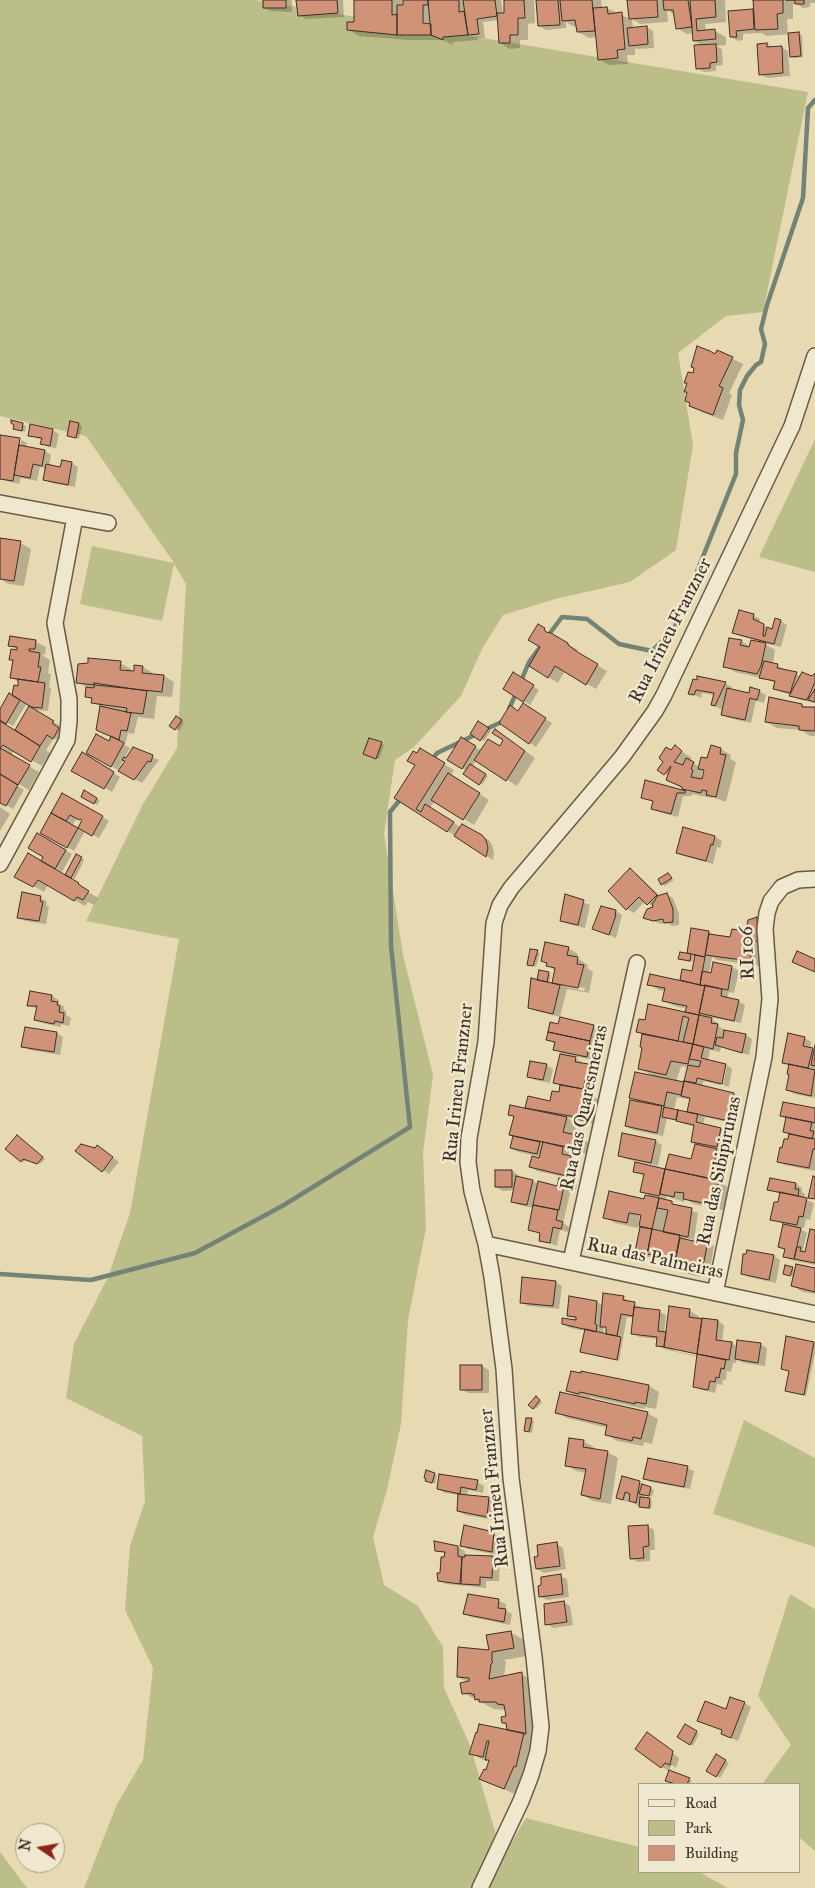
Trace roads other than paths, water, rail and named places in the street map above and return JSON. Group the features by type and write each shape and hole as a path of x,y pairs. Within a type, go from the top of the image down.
{"street":[{"name":"Rua Irineu Franzner","path":"480,1888 521,1801 531,1775 538,1751 541,1727 511,1478 504,1369 486,1244 472,1191 468,1162 470,1138 486,1042 494,923 500,905 511,888 622,757 660,703 792,426 815,356"},
{"path":"0,503 108,523"},
{"path":"0,864 67,740 69,699 55,623 75,517"},
{"name":"RI 106","path":"764,1057 770,999 765,929 767,913 772,901 782,887 798,880 815,880"},
{"name":"Rua das Quaresmeiras","path":"571,1261 637,963"},
{"name":"Rua das Sibipirunas","path":"714,1293 764,1057"},
{"name":"Rua das Palmeiras","path":"486,1244 815,1314"}],"waterway":[{"path":"547,637 562,617 587,619 619,644 652,651 674,629 736,474 736,453 743,420 739,405 740,390 747,376 761,362 765,344 761,329 767,305 803,198 808,108 815,100"},
{"path":"521,681 529,662 543,643"},
{"path":"509,709 517,691"},
{"path":"484,730 504,721"},
{"path":"431,761 437,753 477,734"},
{"path":"0,1274 91,1280 195,1253 284,1205 410,1127 391,946 390,812 403,796"}]}
